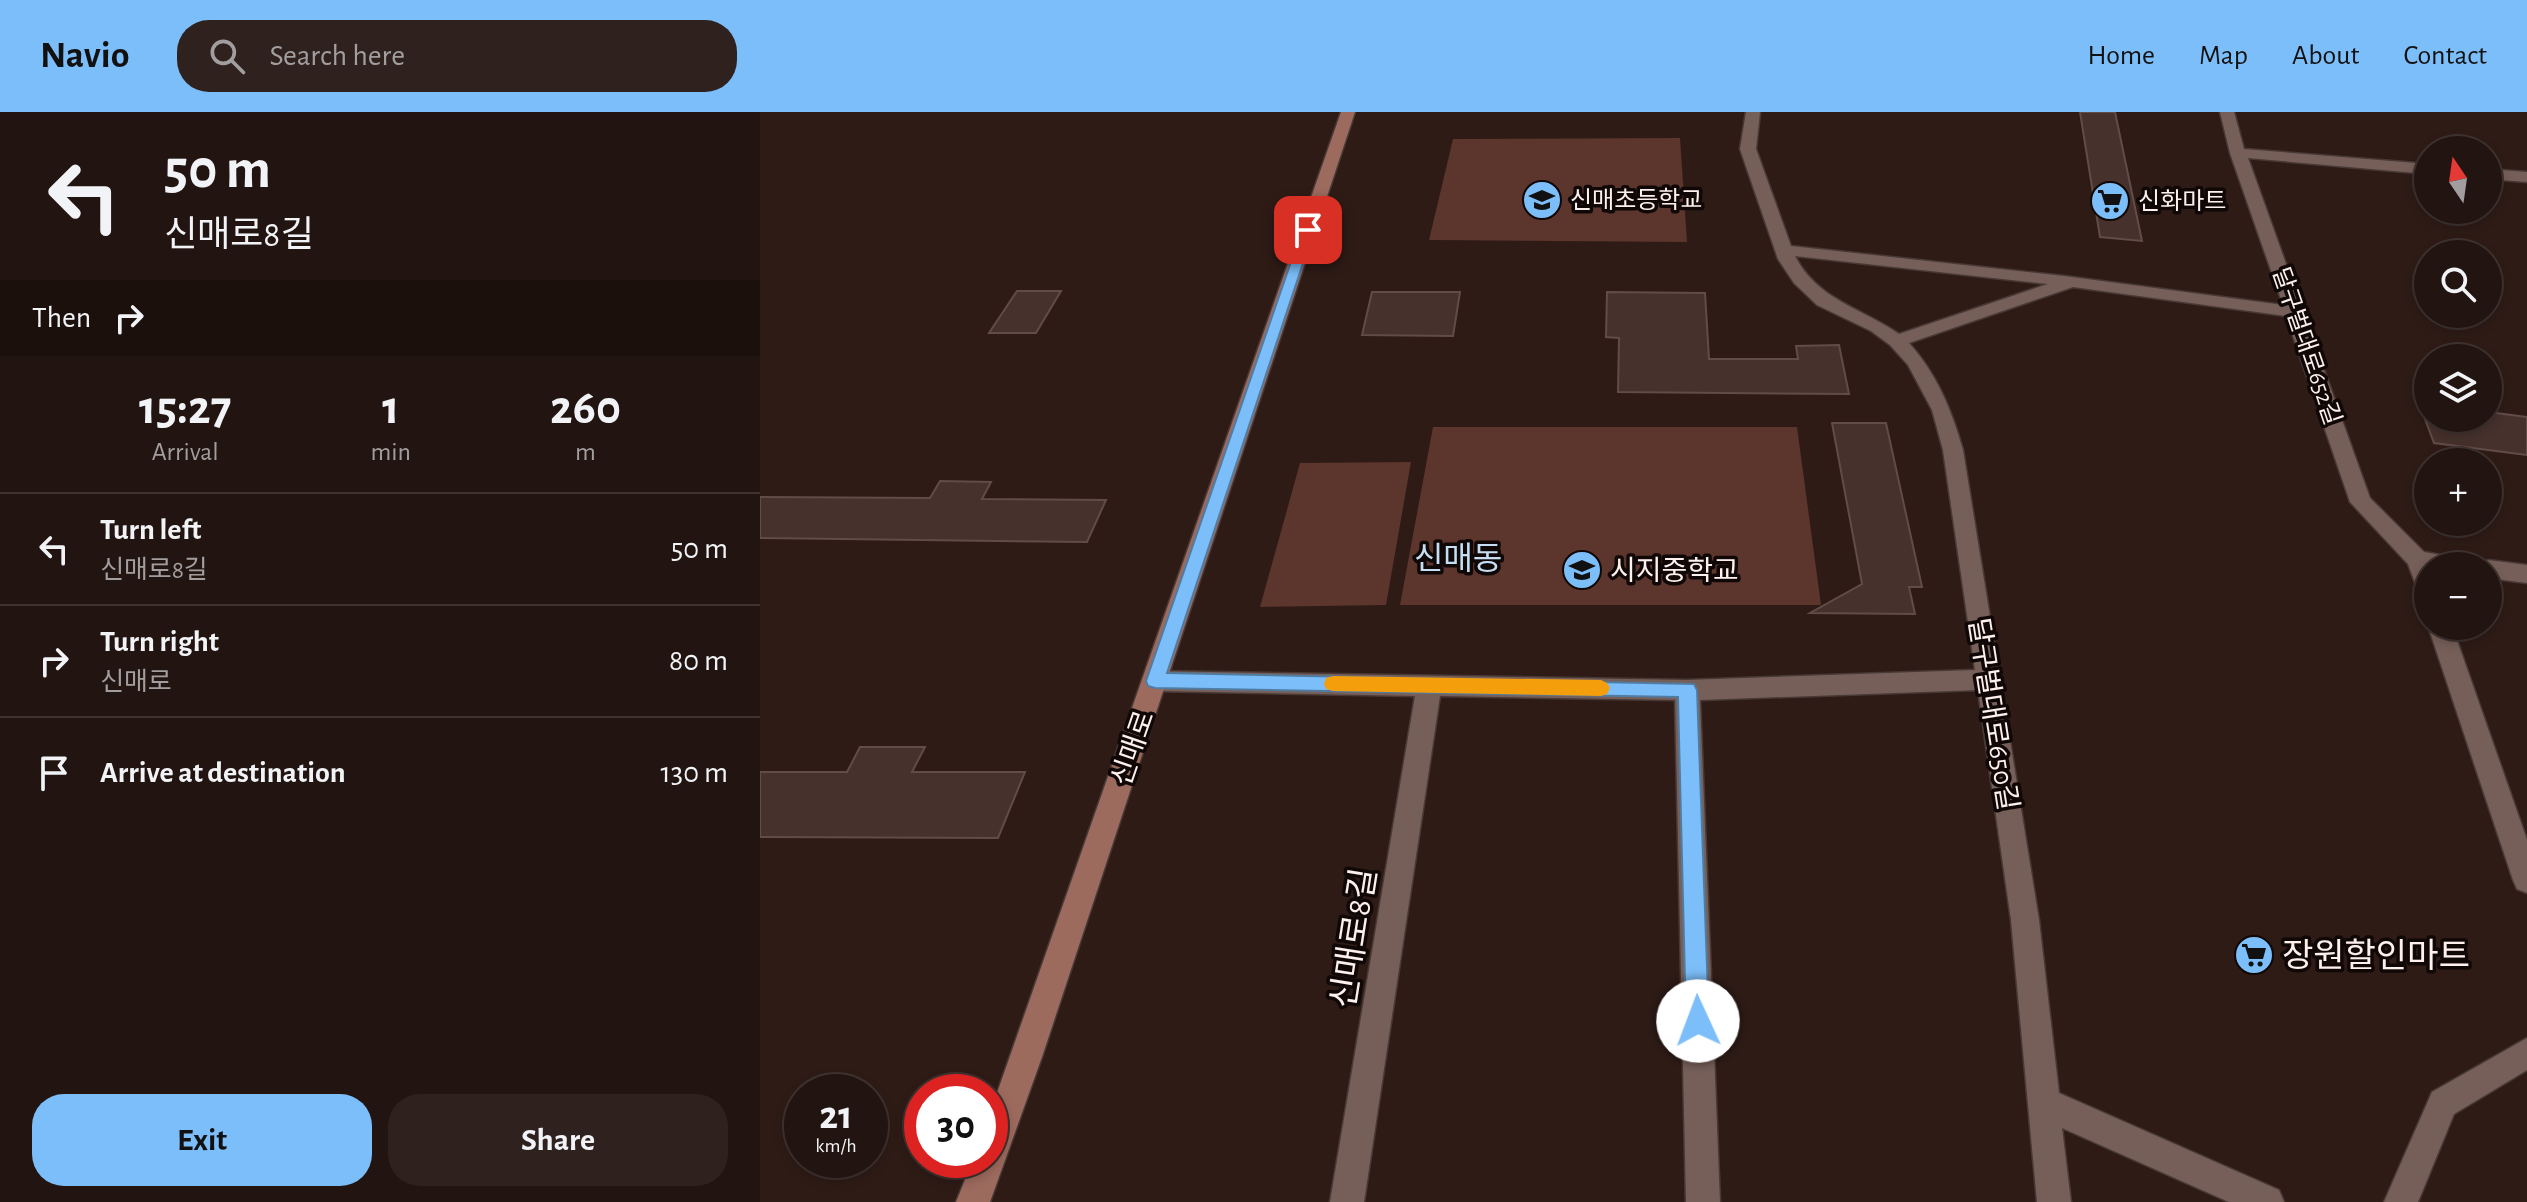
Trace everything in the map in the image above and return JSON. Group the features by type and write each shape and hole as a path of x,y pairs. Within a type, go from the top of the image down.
{"street":[{"name":"신매로","path":"1008,1103 1348,112"},
{"name":"달구벌대로650길","path":"1753,112 1748,149 1784,250 1800,279 1823,301 1877,327 1897,341 1916,362 1937,400 1953,450 2025,920 2054,1202"},
{"name":"달구벌대로652길","path":"2227,112 2238,153 2361,502 2414,556"},
{"path":"2238,153 2414,168"},
{"path":"2502,175 2527,177"},
{"path":"1784,250 2072,282 2296,312"},
{"path":"1897,341 2072,282"},
{"path":"2502,571 2527,574"},
{"path":"2445,640 2527,880"},
{"path":"1155,681 1687,690 1988,680"},
{"name":"신매로8길","path":"1347,1202 1429,685"},
{"path":"1687,690 1703,1202"},
{"path":"2401,1202 2443,1103 2527,1053"},
{"path":"2044,1103 2267,1202"},
{"name":"신매로","path":"973,1202 982,1178"}],"shaded area":[{"path":"1680,138 1687,242 1429,240 1453,139"},
{"path":"1433,427 1797,427 1821,605 1400,605"},
{"path":"1411,462 1386,605 1260,607 1300,463"}],"building":[{"path":"2080,112 2115,112 2142,241 2100,237"},
{"path":"1017,291 1061,291 1036,333 989,333"},
{"path":"1372,292 1460,292 1453,336 1362,335"},
{"path":"1607,292 1705,293 1709,359 1798,359 1796,346 1839,345 1849,394 1618,392 1619,338 1606,337"},
{"path":"2502,414 2527,417 2527,455 2502,452 2502,448 2434,443 2430,432 2502,432"},
{"path":"1832,423 1886,423 1922,587 1909,587 1915,614 1810,613 1862,584"},
{"path":"940,481 991,482 982,499 1106,500 1087,542 760,538 760,497 930,498"},
{"path":"860,747 925,747 912,772 1025,772 998,838 760,837 760,772 847,772"}],"slow traffic":[{"path":"1333,684 1601,688"}],"place":[{"name":"신매초등학교","path":"1542,200"},
{"name":"신화마트","path":"2110,201"},
{"name":"시지중학교","path":"1582,570"},
{"name":"장원할인마트","path":"2254,955"}],"district":[{"name":"신매동","path":"1458,558"}],"route":[{"path":"1308,230 1155,681 1687,690 1698,1021"}]}
